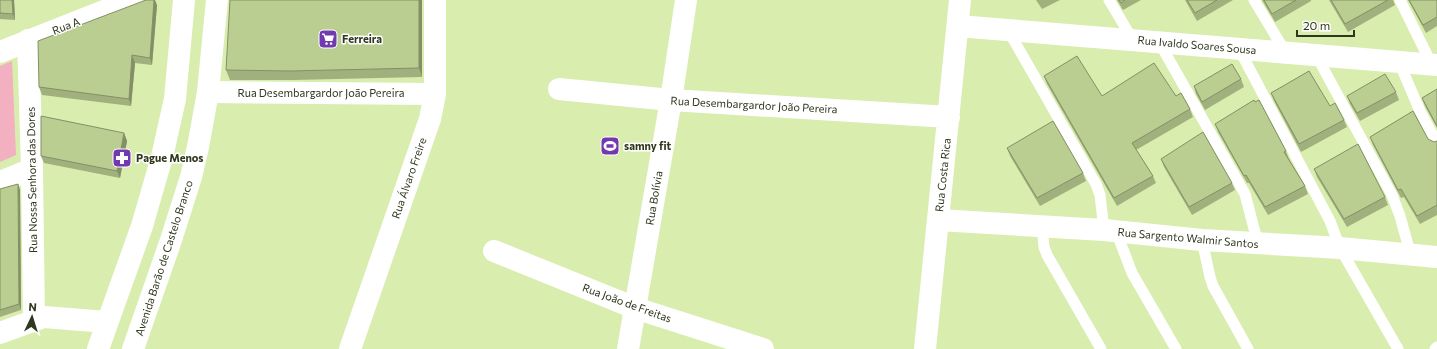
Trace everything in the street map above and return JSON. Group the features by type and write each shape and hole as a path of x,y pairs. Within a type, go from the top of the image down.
{"street":[{"name":"Rua A","path":"0,52 132,0"},
{"path":"98,349 109,314 142,226 162,157 175,99 184,0"},
{"name":"Avenida Barão de Castelo Branco","path":"133,349 191,177 208,92 217,0"},
{"name":"Rua Álvaro Freire","path":"355,347 430,118 434,94 435,0"},
{"name":"Rua Bolívia","path":"628,349 671,100 686,0"},
{"name":"Rua Costa Rica","path":"925,349 960,0"},
{"name":"Rua Ivaldo Soares Sousa","path":"958,26 1434,65"},
{"name":"Rua Nossa Senhora das Dores","path":"28,40 37,312"},
{"name":"Rua Desembargardor João Pereira","path":"559,89 671,100 949,117"},
{"name":"Rua Desembargardor João Pereira","path":"208,92 434,94"},
{"path":"0,182 32,169"},
{"name":"Rua Sargento Walmir Santos","path":"939,220 1110,231 1258,244 1340,248 1411,256 1437,257"},
{"name":"Rua João de Freitas","path":"494,251 635,308 763,349"},
{"path":"0,333 37,312 109,314"}],"lane":[{"path":"1109,0 1132,40"},
{"path":"1254,0 1286,53"},
{"path":"1400,0 1434,65"},
{"path":"1008,30 1096,184 1110,231 1132,273 1176,349"},
{"path":"1159,42 1245,194 1258,244"},
{"path":"1239,49 1330,222 1340,248 1398,349"},
{"path":"1316,55 1392,195 1400,216 1411,256"},
{"path":"1399,62 1420,112 1437,143"},
{"path":"1042,226 1044,247 1047,255 1101,349"},
{"path":"1202,240 1213,286 1248,349"}],"shaded area":[{"path":"12,61 16,155 0,162 0,66"}],"building":[{"path":"0,0 12,0 13,14 0,13"},
{"path":"146,0 154,0 150,58 132,55 129,99 39,87 38,41"},
{"name":"Ferreira","path":"230,0 419,0 419,68 290,71 226,70"},
{"path":"1187,0 1217,0 1195,13"},
{"path":"1264,0 1296,0 1272,14"},
{"path":"1331,0 1388,0 1345,24"},
{"path":"1409,0 1437,0 1437,17 1423,25"},
{"path":"1077,56 1102,96 1154,63 1176,96 1181,93 1190,109 1132,143 1153,176 1114,198 1044,76"},
{"path":"1232,64 1241,79 1202,102 1194,86"},
{"path":"1309,71 1330,106 1335,103 1344,120 1299,144 1271,93"},
{"path":"1385,74 1396,92 1357,113 1347,96"},
{"path":"1437,89 1437,126 1422,98"},
{"path":"1254,100 1255,102 1259,100 1286,151 1284,152 1305,186 1265,207 1246,175 1244,176 1215,124"},
{"path":"1413,111 1428,139 1434,142 1437,141 1437,205 1417,216 1401,189 1398,190 1370,137"},
{"path":"41,116 124,133 117,171 41,156"},
{"path":"1053,121 1083,173 1037,198 1007,148"},
{"path":"1203,132 1232,183 1189,207 1161,159"},
{"path":"1358,144 1385,197 1344,219 1314,169"},
{"path":"18,184 19,304 0,310 0,189"}],"place":[{"name":"Ferreira","path":"328,39"},
{"name":"samny fit","path":"610,146"},
{"name":"Pague Menos","path":"122,158"}]}
